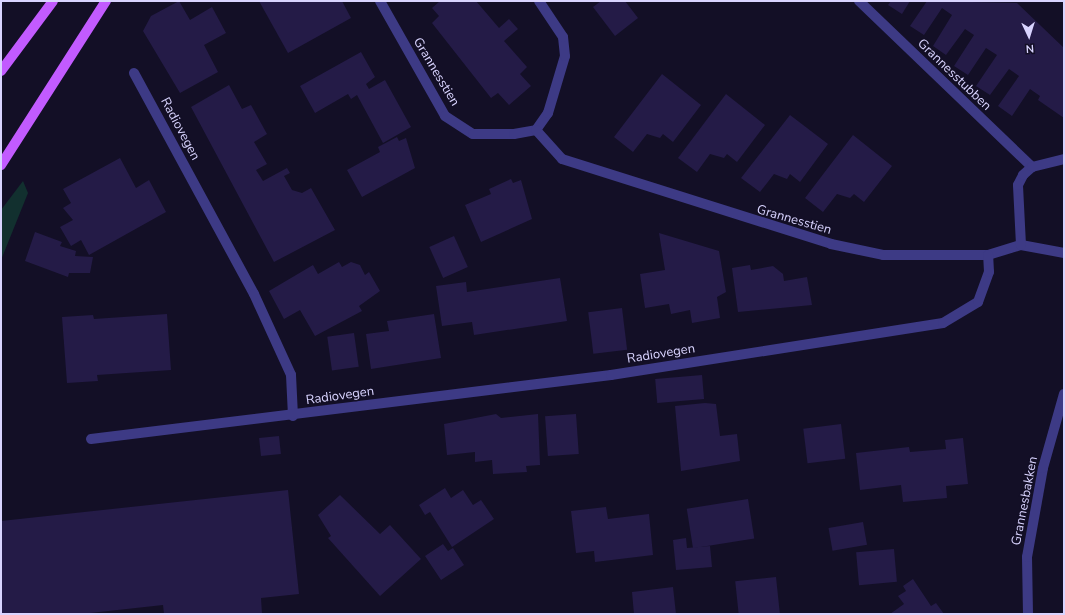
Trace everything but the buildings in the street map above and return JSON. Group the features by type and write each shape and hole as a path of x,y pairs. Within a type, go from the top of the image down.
{"main road":[{"path":"1,71 53,1"},
{"path":"1,165 106,1"}],"street":[{"name":"Grannesstien","path":"380,1 445,116 473,134 514,134 536,130 562,159 831,244 883,255 988,255 1021,245 1064,253"},
{"path":"536,130 548,113 565,56 563,37 539,1"},
{"name":"Grannesstubben","path":"858,1 1032,167"},
{"name":"Radiovegen","path":"134,74 254,294 291,375 293,416"},
{"path":"1021,245 1018,185 1032,167 1064,159"},
{"name":"Radiovegen","path":"91,439 293,416 611,375 943,324 978,302 989,272 988,255"},
{"name":"Grannesbakken","path":"1028,614 1027,556 1043,468 1064,394"}],"green space":[{"path":"23,181 28,193 1,260 1,210"}]}
